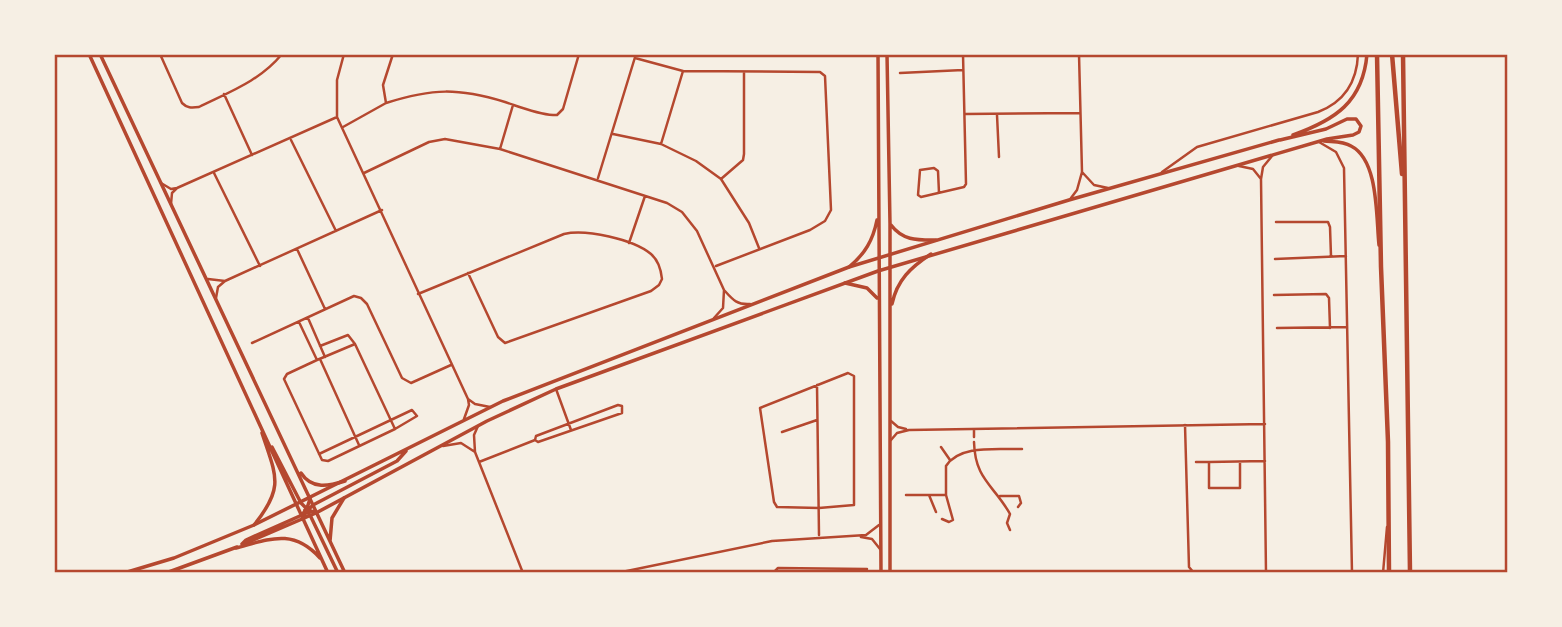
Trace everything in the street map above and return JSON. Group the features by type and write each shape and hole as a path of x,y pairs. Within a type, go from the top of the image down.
{"highway":[{"path":"1377,54 1389,573"},
{"path":"1392,54 1399,159 1404,186"},
{"path":"1403,54 1410,573"}],"street":[{"path":"89,54 270,446 338,573"},
{"path":"100,54 345,573"},
{"path":"160,54 186,107 199,107 263,74 282,54"},
{"path":"344,54 337,80 337,117 468,398 469,405 463,421"},
{"path":"386,103 383,85 393,54"},
{"path":"342,128 386,103 411,95 455,90 548,115 557,115 579,54"},
{"path":"878,54 881,573"},
{"path":"887,54 890,573"},
{"path":"939,193 936,169 920,170 918,195 925,197 964,187 966,184 963,54"},
{"path":"1069,200 1077,190 1082,172 1079,54"},
{"path":"1159,174 1197,147 1332,106 1344,96 1353,81 1358,54"},
{"path":"1280,140 1316,127 1345,106 1361,83 1367,54"},
{"path":"597,179 635,56 683,71 820,72 826,81 831,210 825,221 810,230 714,266"},
{"path":"900,73 963,70"},
{"path":"661,144 683,71"},
{"path":"721,179 743,160 744,72"},
{"path":"224,94 252,156"},
{"path":"500,149 513,104"},
{"path":"964,114 1080,113"},
{"path":"996,114 999,157"},
{"path":"171,205 172,193 177,188 337,117"},
{"path":"124,573 174,558 254,525 490,407 849,267 1069,200 1329,128 1349,118 1356,119 1360,124 1360,131 1355,135 1273,155 890,267 556,390 478,425 316,513 306,513 246,540 236,548"},
{"path":"612,134 661,144 721,179 749,223 759,248"},
{"path":"290,138 336,231"},
{"path":"364,173 429,142 445,139 500,149 645,195 682,212 697,231 724,290 734,301 754,304"},
{"path":"1320,142 1349,144 1367,162 1372,175 1381,267"},
{"path":"1320,142 1334,149 1344,164 1352,573"},
{"path":"1256,573 1266,573 1261,179 1263,167 1273,155"},
{"path":"1238,165 1253,169 1261,179"},
{"path":"1082,172 1094,185 1112,189"},
{"path":"214,173 260,266"},
{"path":"160,182 177,188"},
{"path":"629,243 645,195"},
{"path":"216,301 219,287 225,281 382,210"},
{"path":"849,267 860,259 868,246 879,211"},
{"path":"1276,222 1328,222 1331,227 1331,256"},
{"path":"890,224 897,233 908,239 936,240"},
{"path":"418,294 468,273 575,231 594,233 629,243 651,254 657,261 662,279 651,291 505,343 498,337 468,273"},
{"path":"297,249 325,310"},
{"path":"890,312 896,288 905,275 930,254"},
{"path":"1276,258 1347,256"},
{"path":"204,277 210,281 225,281"},
{"path":"845,283 867,288 878,299"},
{"path":"710,321 723,308 724,290"},
{"path":"1274,295 1326,294 1329,298 1330,328"},
{"path":"252,343 354,296 367,304 406,382 411,383 451,365"},
{"path":"308,318 325,357"},
{"path":"299,322 359,446"},
{"path":"1277,328 1348,327"},
{"path":"320,346 348,335 355,344 395,429"},
{"path":"319,454 412,410 417,416 328,461 322,460 319,454 284,379 287,374 355,344"},
{"path":"848,373 854,376 854,505 819,508 777,507 759,411 763,405 848,373"},
{"path":"817,385 820,537"},
{"path":"556,390 571,430"},
{"path":"468,398 475,404 490,407"},
{"path":"479,462 535,440 538,442 622,413 622,407 618,405 536,436 535,440"},
{"path":"889,418 898,427 909,430"},
{"path":"782,432 817,421"},
{"path":"254,525 270,504 276,480 260,424"},
{"path":"889,443 897,433 909,430 1265,424"},
{"path":"478,425 474,435 475,452 523,573"},
{"path":"1185,425 1189,567 1194,573"},
{"path":"974,429 974,437"},
{"path":"974,442 980,474 1012,513 1007,523 1010,530"},
{"path":"439,447 461,443 475,452"},
{"path":"941,447 950,460"},
{"path":"942,519 948,522 953,520 946,495 945,474 950,460 960,453 1022,449"},
{"path":"306,513 313,505 397,461 407,450"},
{"path":"1196,462 1265,461"},
{"path":"1203,488 1240,488 1240,462"},
{"path":"1209,463 1209,488"},
{"path":"296,466 304,478 316,485 345,481"},
{"path":"906,495 946,495"},
{"path":"929,495 936,512"},
{"path":"1000,496 1019,496 1021,503 1018,507"},
{"path":"330,543 330,523 344,498"},
{"path":"310,499 306,513 328,573"},
{"path":"1383,573 1388,520"},
{"path":"617,573 772,541 866,535 880,525"},
{"path":"855,536 872,540 880,550"},
{"path":"166,573 272,538 294,540 310,548 323,562"},
{"path":"773,573 778,568 819,571 867,569"},
{"path":"485,573 493,573"}]}
